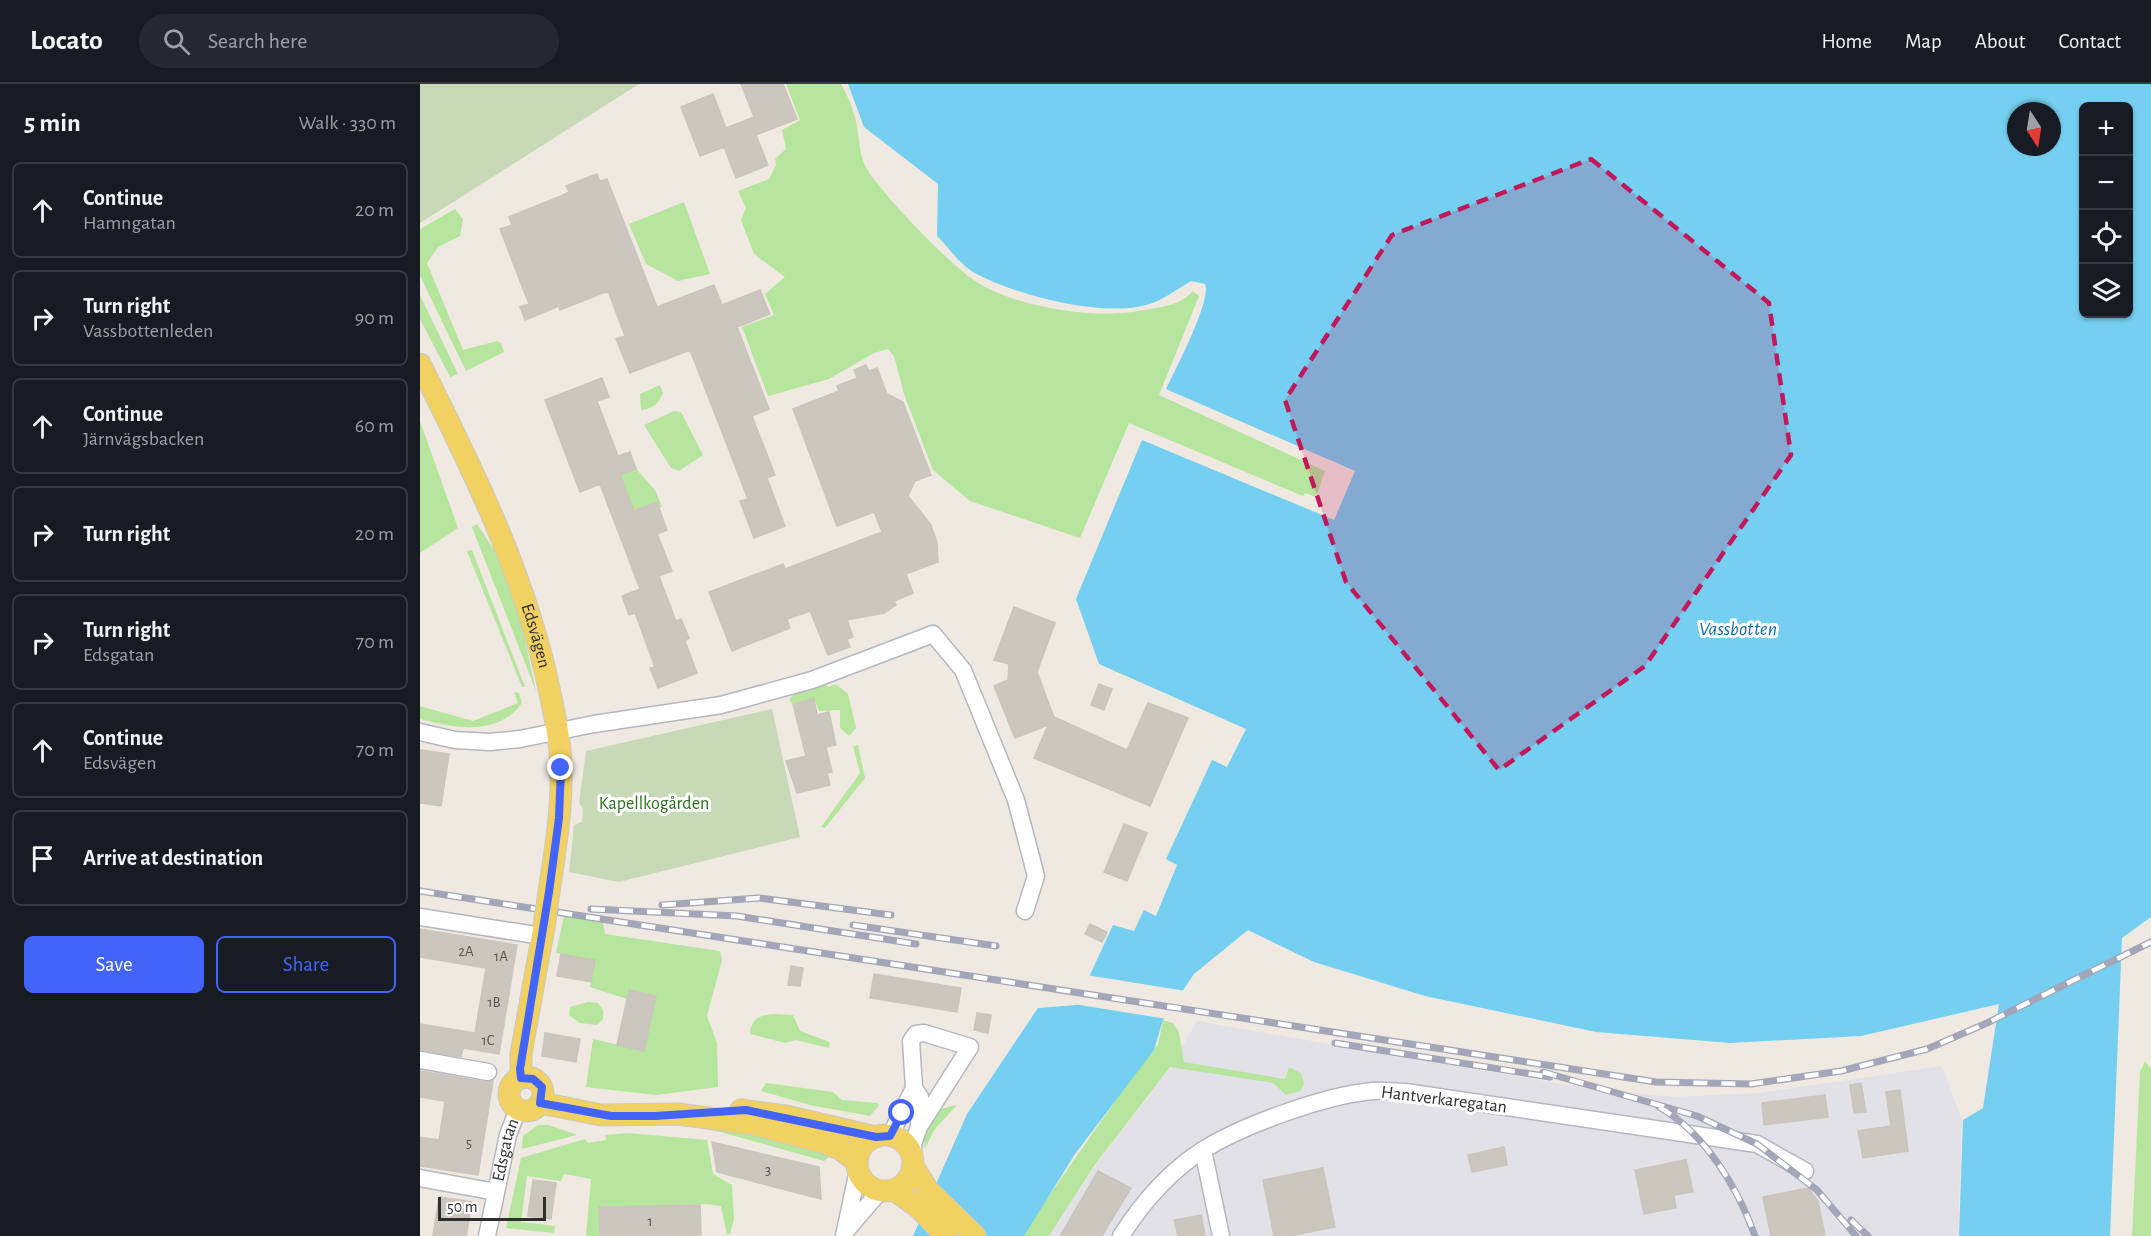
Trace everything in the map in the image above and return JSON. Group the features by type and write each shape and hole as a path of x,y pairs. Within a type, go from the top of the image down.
{"main road":[{"name":"Edsvägen","path":"420,364 486,503 526,603 540,647 558,731 561,768 561,802 543,931"},
{"path":"521,1078 521,1054 543,931"},
{"path":"521,1078 529,1078 540,1084 543,1095 540,1103 530,1111 518,1109 512,1104 509,1093 514,1082 521,1078"},
{"path":"540,1103 611,1116 746,1110 883,1136 905,1144 924,1199 946,1236"},
{"path":"678,1114 753,1124 840,1149 857,1166 866,1184 924,1199 975,1236"},
{"path":"857,1166 862,1146 883,1136"},
{"path":"887,1191 906,1182 913,1163"}],"street":[{"path":"420,732 455,740 490,742 721,705 812,680 933,634 963,670 1016,800 1036,876 1025,911"},
{"path":"420,917 543,931"},
{"path":"913,1163 913,1144 919,1127 970,1047 924,1033 916,1034 911,1041 910,1055 914,1088 920,1097 919,1127"},
{"path":"420,1060 488,1072"},
{"path":"883,1136 914,1088"},
{"name":"Hantverkaregatan","path":"1121,1236 1135,1214 1172,1174 1203,1150 1245,1130 1320,1102 1372,1091 1405,1092 1757,1144 1805,1171"},
{"name":"Edsgatan","path":"487,1236 508,1135 518,1109"},
{"path":"1203,1150 1221,1236"},
{"path":"844,1234 857,1166"},
{"name":"Edsgatan","path":"420,1178 496,1192"},
{"path":"844,1234 887,1191"}],"highlighted area":[{"path":"1591,159 1769,303 1791,455 1645,666 1499,770 1346,582 1285,400 1392,235"}],"shaded area":[{"path":"1197,1021 1567,1085 1672,1097 1760,1093 1942,1066 1962,1120 1958,1236 1049,1236 1095,1166 1170,1068"}],"green space":[{"path":"420,84 639,84 420,223"},
{"path":"786,84 841,84 853,110 862,157 870,174 903,214 930,241 968,276 984,286 1026,303 1097,314 1160,307 1182,300 1193,291 1199,296 1159,395 1325,471 1316,497 1305,493 1303,496 1129,423 1080,538 970,501 933,470 904,394 894,356 888,349 874,353 829,379 768,396 742,327 774,315 765,294 785,277 754,254 741,220 746,208 738,191 769,179 776,165 775,159 786,149 782,130 800,120"},
{"path":"684,202 710,274 678,281 646,264 629,224"},
{"path":"455,209 463,219 460,236 438,247 427,263 463,350 497,341 501,343 504,352 466,371 420,276 420,229"},
{"path":"420,295 458,374 450,377 420,319"},
{"path":"660,385 663,393 660,400 652,407 641,410 640,394"},
{"path":"674,411 681,412 703,455 679,471 671,468 644,425"},
{"path":"420,421 458,528 420,553"},
{"path":"636,469 655,490 662,507 659,508 657,503 634,511 623,481 616,477"},
{"path":"477,524 500,559 520,617 536,691 472,527"},
{"path":"472,550 525,687 522,687 467,551"},
{"path":"825,684 829,687 836,684 848,694 856,728 849,736 840,728 840,710 819,711 814,699 793,704 789,700 794,694"},
{"path":"514,692 519,693 522,703 512,714 488,725 461,727 420,719 420,706 473,721 518,703"},
{"name":"Kapellkogården","path":"772,709 800,837 619,882 569,872 574,825 582,822 583,809 579,803 586,751"},
{"path":"858,745 865,778 825,828 821,827 860,773 853,746"},
{"path":"564,916 603,922 605,934 720,951 722,960 707,1016 717,1043 718,1087 656,1095 586,1087 593,1039 644,1051 656,996 630,990 627,999 590,987 595,960 556,953"},
{"path":"588,1002 598,1003 603,1010 603,1019 597,1025 580,1023 569,1015 570,1007"},
{"path":"775,1014 793,1015 800,1031 827,1041 830,1043 829,1048 796,1040 785,1043 750,1034 752,1024 757,1018"},
{"path":"1163,1020 1173,1023 1179,1032 1184,1062 1285,1079 1289,1067 1301,1073 1304,1084 1300,1091 1286,1095 1273,1083 1170,1067 1094,1166 1049,1236 1021,1236 1146,1057 1158,1045"},
{"path":"2145,1061 2151,1069 2151,1236 2132,1236 2140,1072"},
{"path":"766,1083 833,1092 842,1100 879,1105 870,1116 810,1105 761,1091"},
{"path":"957,1105 934,1130 925,1149 926,1133 940,1109"},
{"path":"538,1125 549,1125 577,1135 522,1149 523,1136"},
{"path":"684,1126 727,1127 832,1155 824,1161 710,1129"},
{"path":"628,1133 707,1140 713,1174 732,1185 734,1219 730,1234 727,1235 721,1206 708,1204 600,1207 600,1236 586,1236 591,1179 564,1174 561,1181 527,1176 521,1222 555,1226 554,1233 506,1228 521,1158 585,1139 588,1143 606,1140 605,1135"}],"water":[{"name":"Vassbotten","path":"848,84 2151,84 2151,917 2122,938 2110,1236 1959,1236 1963,1120 1983,1108 1999,1004 1861,1036 1730,1043 1596,1032 1425,996 1314,962 1248,930 1194,974 1163,1020 1154,1050 1075,1154 1024,1236 913,1236 967,1114 1038,1008 1076,1005 1113,925 1134,931 1144,910 1156,916 1177,865 1166,859 1212,760 1227,767 1246,729 1099,664 1076,599 1142,440 1334,520 1355,471 1166,389 1198,319 1206,292 1205,284 1191,281 1155,302 1136,307 1113,309 1062,303 1012,289 968,269 937,236 938,184 864,127"}],"pier":[{"path":"1086,975 1186,991 1167,1019 1067,1003 1074,1002"}],"building":[{"path":"741,84 783,84 797,119 756,135 768,165 736,178 724,147 700,156 681,107 713,94 726,128 754,117"},
{"path":"597,174 600,181 607,179 657,307 714,285 722,305 760,290 770,314 737,327 769,409 752,416 775,475 767,478 785,526 754,538 740,501 748,499 690,350 630,373 616,339 625,336 608,291 560,310 559,306 525,320 520,307 529,304 500,229 512,225 509,217 561,196 569,192 566,186"},
{"path":"866,365 869,371 877,368 887,394 903,402 931,475 915,481 908,496 931,525 937,543 938,562 906,574 913,593 894,601 896,605 884,613 847,620 853,637 847,639 850,647 828,655 810,611 787,619 790,628 732,651 709,592 783,564 785,569 882,532 874,512 837,526 793,409 839,391 837,386 857,378 854,370"},
{"path":"602,378 609,397 597,401 618,456 630,452 636,469 620,475 634,511 657,502 667,530 657,534 672,571 659,576 676,621 681,619 689,638 685,641 697,673 658,688 650,668 655,667 635,613 629,615 622,596 640,589 600,484 580,492 545,400"},
{"path":"1014,607 1055,623 1037,672 1054,717 1127,750 1148,703 1188,718 1150,806 1034,758 1048,725 1015,738 994,686 1008,680 1009,664 994,660"},
{"path":"1099,684 1112,689 1104,710 1091,705"},
{"path":"814,699 817,715 829,712 836,745 826,747 832,772 827,773 830,785 797,793 786,761 806,756 793,704"},
{"path":"420,750 449,754 441,806 420,803"},
{"path":"1124,824 1147,833 1127,881 1104,872"},
{"path":"1090,924 1107,932 1102,942 1085,934"},
{"path":"420,929 517,945 499,1054 463,1048 461,1057 420,1050 420,1024 475,1033 486,968 420,957"},
{"path":"561,954 595,960 591,982 557,976"},
{"path":"791,966 803,968 800,986 788,985"},
{"path":"874,974 961,988 957,1012 870,998"},
{"path":"629,990 656,996 644,1051 617,1045"},
{"path":"977,1013 991,1015 988,1033 974,1030"},
{"path":"545,1033 580,1039 576,1062 542,1056"},
{"path":"420,1071 486,1082 493,1081 478,1175 420,1166 420,1137 439,1140 445,1101 420,1097"},
{"path":"1861,1083 1866,1112 1854,1113 1850,1085"},
{"path":"1900,1090 1908,1151 1863,1158 1858,1131 1891,1126 1886,1092"},
{"path":"1825,1095 1828,1117 1764,1125 1762,1103"},
{"path":"712,1142 819,1167 821,1199 717,1172"},
{"path":"1504,1147 1507,1165 1472,1172 1468,1155"},
{"path":"1686,1160 1693,1192 1674,1195 1676,1208 1644,1214 1635,1170"},
{"path":"1323,1168 1335,1227 1290,1236 1274,1236 1263,1180"},
{"path":"1098,1171 1131,1188 1102,1236 1060,1236"},
{"path":"533,1180 556,1183 551,1219 528,1216"},
{"path":"1808,1188 1818,1201 1825,1236 1771,1236 1763,1197"},
{"path":"439,1197 472,1202 466,1236 433,1236"},
{"path":"700,1205 701,1235 600,1236 599,1207"},
{"path":"1201,1215 1205,1236 1178,1236 1174,1220"}],"railway":[{"path":"420,891 1656,1082 1751,1084 1841,1071 1927,1049 1987,1023 2151,942"},
{"path":"662,905 759,898 891,915"},
{"path":"591,909 737,916 916,944"},
{"path":"853,925 996,946"},
{"path":"1335,1043 1550,1077"},
{"path":"1543,1072 1697,1116 1757,1144 1817,1190 1856,1236"},
{"path":"1659,1107 1691,1131 1718,1163 1739,1199 1755,1236"},
{"path":"1851,1220 1868,1236"}],"route":[{"path":"561,768 561,802 549,892 520,1069 521,1078 533,1079 542,1087 543,1095 540,1103 611,1116 655,1116 746,1110 786,1116 876,1137 890,1136 902,1113"}]}
